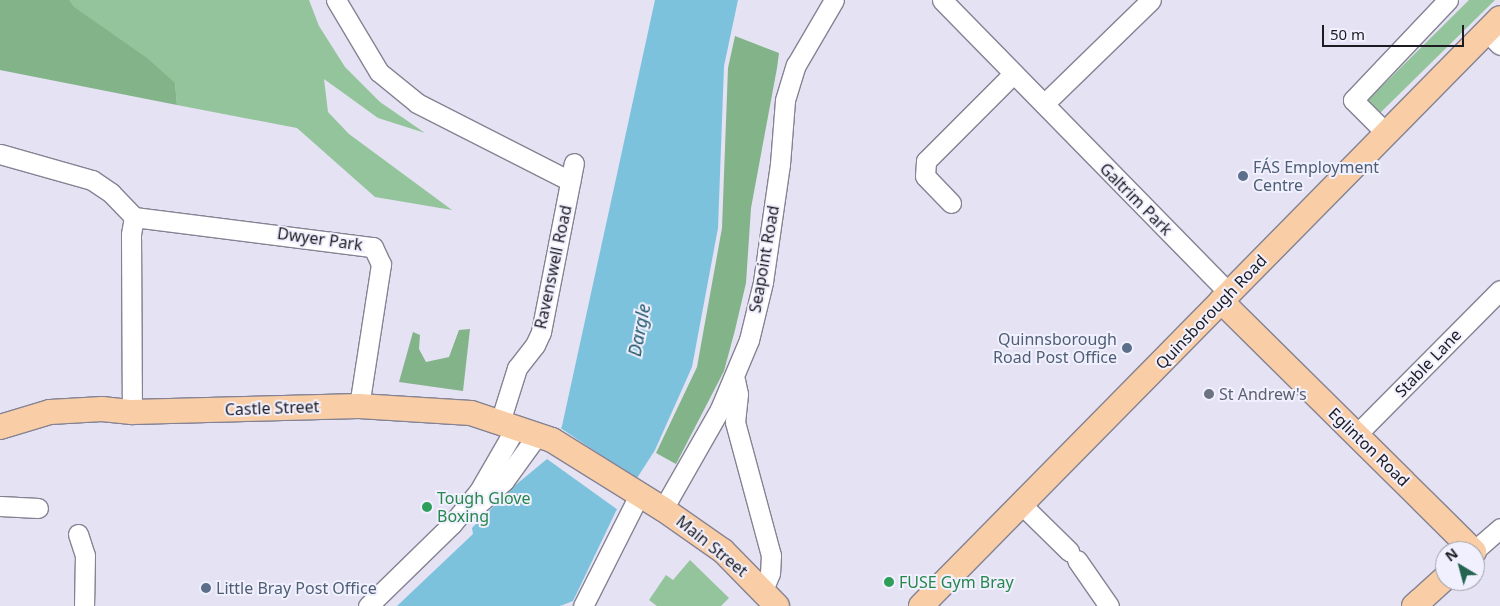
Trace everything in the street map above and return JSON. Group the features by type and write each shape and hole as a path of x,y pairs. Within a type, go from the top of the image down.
{"main road":[{"name":"Quinsborough Road","path":"921,606 1387,134 1496,32"},
{"name":"Eglinton Road","path":"1225,297 1356,435 1465,541"},
{"name":"Castle Street","path":"0,426 50,412 102,409 132,412 359,406 461,412 508,424 545,437"},
{"name":"Main Street","path":"545,437 663,509 723,551 770,598"},
{"path":"1414,606 1435,587"}],"street":[{"name":"Ravenswell Road","path":"336,0 379,72 417,104 572,172 541,332 535,345 517,368 508,424 479,491 452,524"},
{"name":"Seapoint Road","path":"663,509 695,455 734,376 749,340 763,282 789,83 808,41 834,0"},
{"name":"Galtrim Park","path":"942,0 1044,104 1225,297"},
{"path":"1044,104 1151,0"},
{"path":"1387,134 1353,100 1448,0"},
{"path":"952,203 926,176 926,161 1014,73"},
{"path":"0,154 92,180 112,192 134,217 131,234 132,412"},
{"name":"Dwyer Park","path":"134,217 374,247 381,264 359,406"},
{"name":"Stable Lane","path":"1356,435 1500,290"},
{"path":"734,376 738,394 736,422 771,556 770,598"},
{"path":"368,606 452,524 504,481 545,437"},
{"path":"583,606 635,493"},
{"path":"1022,505 1073,555 1110,606"},
{"path":"0,506 38,508"},
{"path":"1485,541 1500,528"},
{"path":"78,534 85,555 84,606"}],"green space":[{"path":"0,0 69,0 74,7 147,58 175,83 177,105 0,70"},
{"path":"35,0 309,0 319,26 345,67 380,102 425,133 378,118 324,79 328,112 349,134 452,210 375,197 297,128 177,105 175,83"},
{"path":"1469,0 1495,0 1379,114 1367,101"},
{"path":"735,36 779,53 777,68 751,208 746,283 735,330 724,371 676,464 656,453 697,367 722,228 728,68"},
{"path":"470,329 463,391 399,382 413,332 420,335 419,349 426,362 449,357 459,330"},
{"path":"690,560 729,598 721,606 657,606 649,600 666,575 673,580"}],"water":[{"name":"Dargle","path":"655,0 738,0 724,66 718,228 692,367 655,450 616,511 573,601 560,606 397,606 473,534 472,528 512,488 547,459 562,426"}],"pier":[{"path":"559,427 638,480 618,510 547,459"}],"place":[{"name":"FÁS Employment Centre","path":"1243,176"},
{"name":"Quinnsborough Road Post Office","path":"1127,348"},
{"name":"St Andrew's","path":"1209,394"},
{"name":"Tough Glove Boxing","path":"427,507"},
{"name":"FUSE Gym Bray","path":"889,582"},
{"name":"Little Bray Post Office","path":"206,588"}]}
